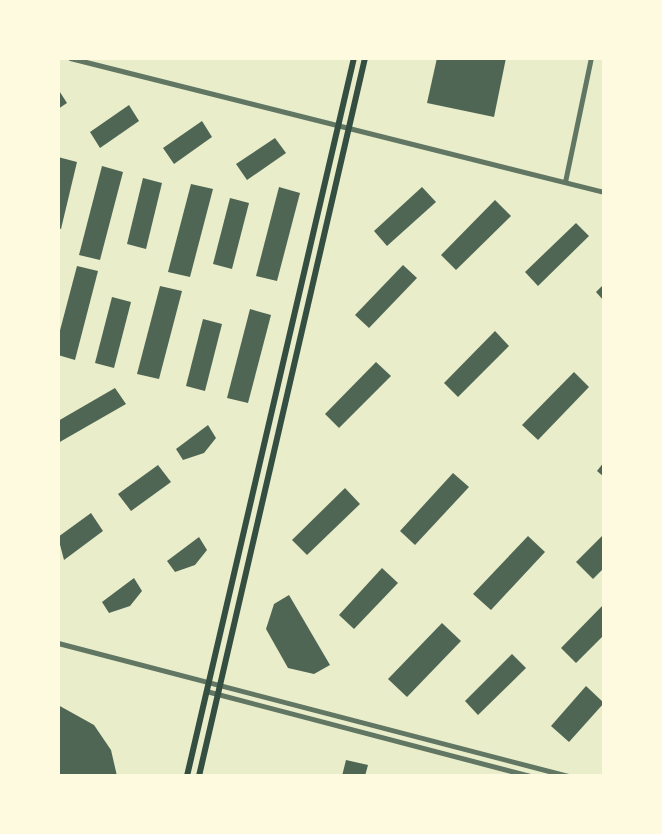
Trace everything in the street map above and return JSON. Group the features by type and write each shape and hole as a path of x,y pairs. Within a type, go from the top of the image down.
{"main road":[{"path":"187,776 354,58"},
{"path":"200,776 365,58"}],"street":[{"path":"70,58 337,128 604,191"},
{"path":"565,182 592,58"},
{"path":"58,643 568,776"},
{"path":"206,691 529,776"}],"building":[{"path":"437,58 506,58 494,117 427,103"},
{"path":"58,89 67,103 58,109"},
{"path":"129,105 139,121 100,148 90,132"},
{"path":"202,121 212,137 174,164 163,148"},
{"path":"275,138 286,153 247,180 236,164"},
{"path":"58,157 77,162 61,229 58,228"},
{"path":"102,166 123,172 100,260 79,255"},
{"path":"143,178 162,183 146,249 127,244"},
{"path":"191,184 213,189 190,277 168,272"},
{"path":"279,187 300,193 277,281 256,276"},
{"path":"422,187 436,202 387,246 374,231"},
{"path":"230,198 249,203 232,269 213,264"},
{"path":"495,200 511,216 456,270 441,255"},
{"path":"576,223 589,236 538,286 525,272"},
{"path":"403,265 417,278 369,328 355,315"},
{"path":"77,266 98,271 75,360 58,355 58,338"},
{"path":"604,284 604,301 596,292"},
{"path":"160,286 182,291 159,379 137,374"},
{"path":"112,297 131,302 114,368 95,363"},
{"path":"250,309 271,315 248,403 227,398"},
{"path":"203,319 222,324 205,391 186,386"},
{"path":"495,331 509,346 458,397 444,383"},
{"path":"376,362 391,376 339,428 325,414"},
{"path":"574,372 589,387 538,440 522,425"},
{"path":"115,388 126,404 58,443 58,421"},
{"path":"208,425 216,438 204,453 183,460 176,449"},
{"path":"604,462 604,477 597,471"},
{"path":"158,465 171,482 131,511 118,494"},
{"path":"453,473 469,487 415,545 400,531"},
{"path":"345,488 360,504 307,555 292,540"},
{"path":"91,513 103,531 64,560 58,537"},
{"path":"604,534 604,568 593,579 576,562"},
{"path":"528,536 545,552 491,610 473,594"},
{"path":"199,537 207,550 195,565 175,572 167,561"},
{"path":"382,568 398,583 354,629 339,615"},
{"path":"134,578 142,591 130,606 109,613 102,602"},
{"path":"289,595 330,665 314,674 288,668 266,629 274,604"},
{"path":"604,604 604,635 576,663 561,648"},
{"path":"442,623 461,641 407,697 388,679"},
{"path":"512,654 526,668 478,715 465,701"},
{"path":"586,686 604,703 569,742 551,726"},
{"path":"58,705 94,725 111,750 117,776 58,776"},
{"path":"346,760 368,765 365,776 342,776"}]}
